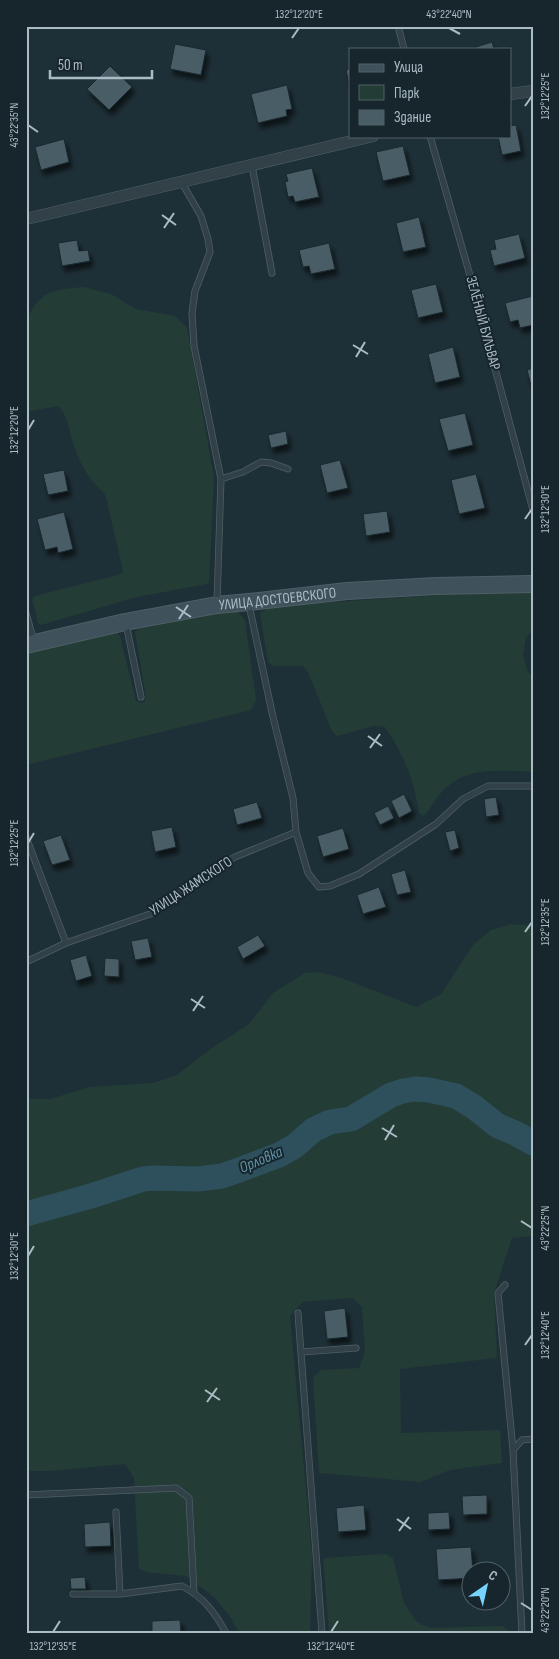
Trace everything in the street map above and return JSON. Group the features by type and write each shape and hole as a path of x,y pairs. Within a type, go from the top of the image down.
{"main road":[{"name":"УЛИЦА ДОСТОЕВСКОГО","path":"30,644 125,622 217,604 347,591 436,586 533,584"}],"street":[{"path":"512,94 533,90"},
{"path":"26,219 365,138"}],"lane":[{"path":"398,26 404,48"},
{"name":"ЗЕЛЁНЫЙ БУЛЬВАР","path":"431,138 472,279 531,494 533,510"},
{"path":"252,166 272,273"},
{"path":"182,183 201,216 210,252 195,291 192,321 194,346 221,480 217,604"},
{"path":"221,480 243,472 261,462 271,463 288,469"},
{"path":"249,602 273,717 293,798 296,832 308,873 319,887 330,886 359,874 436,824 463,799 488,786 533,786"},
{"path":"26,613 30,644"},
{"path":"125,622 142,697"},
{"name":"УЛИЦА ЖАМСКОГО","path":"26,962 66,943 152,913 200,878 235,857 296,832"},
{"path":"26,837 66,943"},
{"path":"505,1285 498,1293 513,1450 522,1633"},
{"path":"298,1313 322,1633"},
{"path":"301,1352 356,1348"},
{"path":"513,1450 522,1440 533,1439"},
{"path":"26,1495 176,1488 189,1498 194,1594"},
{"path":"116,1512 120,1594"},
{"path":"73,1594 120,1594 182,1586 202,1600 217,1615 226,1633"}],"green space":[{"path":"83,287 111,294 136,309 175,316 187,328 214,477 209,582 207,584 137,597 41,625 38,623 32,599 35,596 121,574 123,571 106,497 90,478 82,464 64,414 58,406 26,412 26,322 31,311 36,303 48,294 63,289"},
{"path":"518,590 533,591 533,629 526,638 523,655 527,670 533,678 533,772 489,771 467,775 448,786 423,816 419,813 407,768 398,748 385,727 374,726 337,736 332,731 308,672 303,666 273,666 268,662 260,613 271,606"},
{"path":"227,611 238,612 245,620 256,700 251,710 26,765 26,653 116,631 120,636 136,701 140,703 144,702 146,697 135,632 138,629"},
{"path":"511,924 533,926 533,1236 512,1238 494,1293 497,1358 400,1369 401,1433 500,1430 502,1463 450,1470 420,1482 319,1473 313,1378 321,1370 359,1368 365,1352 362,1307 353,1298 303,1302 290,1316 312,1555 310,1633 239,1633 231,1618 214,1597 186,1576 146,1572 139,1569 134,1478 125,1464 50,1471 26,1471 26,1099 50,1099 90,1087 153,1083 177,1075 209,1050 249,1024 273,993 305,973 318,972 339,977 416,1007 441,994 473,945 491,930"},
{"path":"385,1554 393,1558 404,1603 417,1622 430,1628 503,1626 510,1633 329,1633 323,1558"}],"building":[{"path":"492,42 494,48 476,48"},
{"path":"175,44 206,50 201,75 170,69"},
{"path":"110,66 132,87 109,110 87,89"},
{"path":"349,69 349,84 346,70"},
{"path":"287,85 292,109 286,110 287,116 258,123 251,94"},
{"path":"516,125 521,151 502,155 498,138 512,138 512,126"},
{"path":"64,139 69,162 41,170 35,147"},
{"path":"403,146 410,175 383,181 376,152"},
{"path":"312,168 319,197 295,202 293,196 288,197 285,182 288,181 286,174"},
{"path":"419,217 426,247 403,252 396,223"},
{"path":"519,234 525,258 494,266 490,250 496,249 494,240"},
{"path":"77,240 79,251 88,250 90,261 62,266 58,243"},
{"path":"329,243 335,269 311,274 309,266 303,267 299,250"},
{"path":"436,284 443,312 418,318 411,290"},
{"path":"533,296 533,325 520,328 518,320 510,322 505,303"},
{"path":"453,347 460,377 435,383 428,354"},
{"path":"533,368 533,393 527,370"},
{"path":"465,413 473,445 448,451 439,419"},
{"path":"286,431 288,444 271,448 268,435"},
{"path":"340,460 348,488 327,493 320,465"},
{"path":"64,470 68,491 48,495 43,474"},
{"path":"476,474 485,508 459,514 451,480"},
{"path":"387,511 390,532 366,536 363,514"},
{"path":"64,512 73,549 58,553 57,547 45,550 37,519"},
{"path":"404,794 412,811 399,818 391,801"},
{"path":"496,797 499,815 486,817 484,799"},
{"path":"257,802 262,818 237,825 233,809"},
{"path":"388,806 394,818 380,825 374,813"},
{"path":"172,827 176,847 155,852 151,831"},
{"path":"343,828 349,849 323,857 317,836"},
{"path":"455,830 459,848 450,851 445,832"},
{"path":"61,835 70,860 52,865 43,841"},
{"path":"405,870 411,892 397,895 391,874"},
{"path":"379,887 386,907 363,914 357,895"},
{"path":"258,935 265,946 243,959 237,947"},
{"path":"148,938 152,957 135,960 131,941"},
{"path":"86,955 92,976 76,981 70,960"},
{"path":"105,958 119,959 119,977 104,976"},
{"path":"345,1308 348,1337 327,1339 324,1311"},
{"path":"487,1495 487,1514 463,1515 462,1496"},
{"path":"364,1505 366,1530 338,1532 336,1508"},
{"path":"449,1512 450,1529 428,1530 428,1513"},
{"path":"110,1522 111,1546 85,1547 84,1524"},
{"path":"471,1547 472,1562 462,1562 462,1579 438,1580 436,1549"},
{"path":"85,1577 86,1589 71,1589 70,1578"},
{"path":"180,1620 181,1633 152,1633 152,1621"}],"waterway":[{"name":"Орловка","path":"26,1214 143,1179 197,1179 222,1176 279,1155 295,1146 313,1130 330,1122 351,1119 391,1095 415,1089 456,1096 474,1107 498,1126 533,1143"}]}
